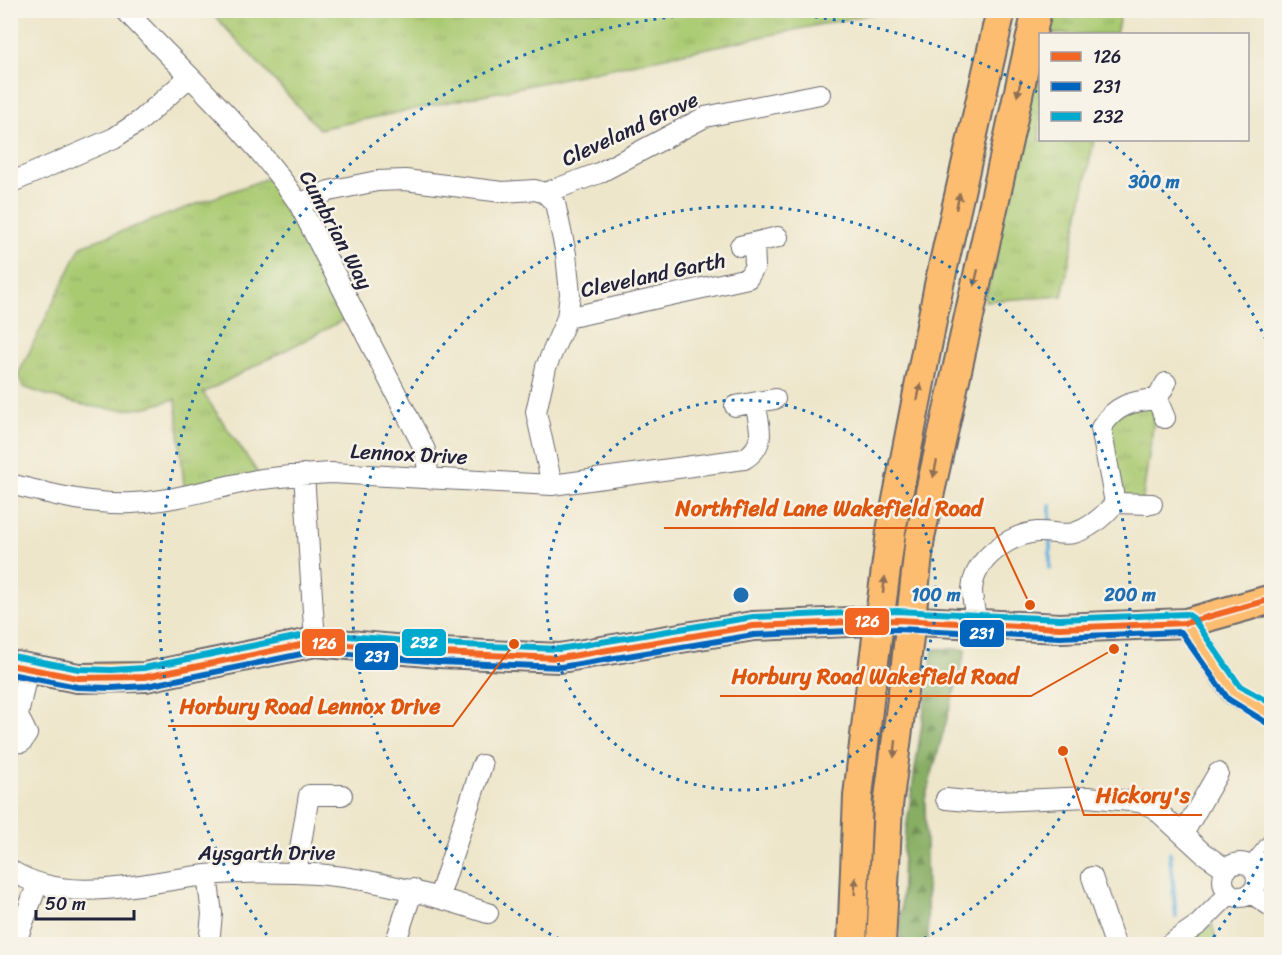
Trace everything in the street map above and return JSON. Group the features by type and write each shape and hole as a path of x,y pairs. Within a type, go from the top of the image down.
{"highway":[{"path":"852,945 858,796 891,531 939,285 1001,10"},
{"path":"881,945 888,806 920,537 970,302 1037,10"},
{"path":"19,666 78,678 145,677 315,642 439,653 560,658 753,626 897,620 976,622 1060,628 1186,623 1272,599"}],"main road":[{"path":"1186,623 1234,693 1272,715"}],"street":[{"name":"Cumbrian Way","path":"125,10 255,146 279,174 299,204 425,450 429,479"},
{"path":"10,183 114,138 141,120 188,78"},
{"name":"Cleveland Grove","path":"299,204 329,191 377,181 405,180 502,192 535,190 545,193 599,173 705,117 812,100"},
{"path":"545,193 555,204 566,254 570,294 567,318 546,367 536,412 552,485"},
{"name":"Cleveland Garth","path":"567,318 748,278 755,266 747,244 778,237"},
{"path":"1114,503 1101,428 1117,408 1162,391 1165,418"},
{"path":"735,406 775,399"},
{"name":"Lennox Drive","path":"10,484 62,496 130,503 161,500 262,479 304,474 552,485 744,459 758,447 762,436 755,404"},
{"path":"304,474 315,642"},
{"path":"976,622 972,589 979,571 1006,542 1022,534 1073,533 1091,525 1114,503 1152,504"},
{"path":"10,743 22,742 27,734 25,725 14,721 19,666"},
{"path":"1183,834 1218,773"},
{"path":"439,897 472,775"},
{"path":"296,873 309,795 342,795"},
{"path":"946,799 978,802 1088,797 1126,799 1154,808 1203,853 1226,869"},
{"path":"1252,868 1272,843"},
{"path":"1241,863 1252,868 1257,878 1251,893 1240,897 1229,894 1223,885 1226,869 1241,863"},
{"name":"Aysgarth Drive","path":"10,870 56,889 131,886 207,875 296,873 342,876 413,890 488,913"},
{"path":"207,875 212,914 209,945"},
{"path":"1092,877 1115,945"},
{"path":"15,945 38,883"},
{"path":"395,945 413,890"},
{"path":"1251,893 1272,907"},
{"path":"1170,945 1198,924 1229,894"}],"green space":[{"path":"210,11 886,11 319,129"},
{"path":"1048,11 1121,11 1116,33 1043,33"},
{"path":"1039,51 1039,141 1094,141 1062,296 985,301"},
{"path":"279,174 355,314 203,393 262,479 185,496 176,399 134,409 92,407 23,387 18,375 81,246"},
{"path":"1157,399 1142,503 1115,503 1107,418"},
{"path":"933,649 966,649 925,799 928,944 900,944 903,850"},
{"path":"1212,924 1217,944 1181,944"}],"waterway":[{"path":"1050,505 1050,525"},
{"path":"1050,539 1050,568"},
{"path":"1170,853 1176,917"}],"transit line":[{"name":"126","path":"10,665 78,678 145,677 315,642 439,653 560,658 753,626 897,620 1060,628 1186,623 1272,599"},
{"name":"232","path":"12,656 79,669 111,670 144,668 315,633 440,644 559,649 753,617 897,611 1060,619 1187,614 1193,618 1240,686 1272,704"},
{"name":"231","path":"10,674 77,687 112,688 147,686 316,651 439,662 561,667 754,635 897,629 1060,637 1181,632 1228,699 1267,723"}],"place":[{"name":"Northfield Lane Wakefield Road","path":"1030,605"},
{"name":"Horbury Road Lennox Drive","path":"514,644"},
{"name":"Horbury Road Wakefield Road","path":"1114,649"},
{"name":"Hickory's","path":"1063,751"}]}
